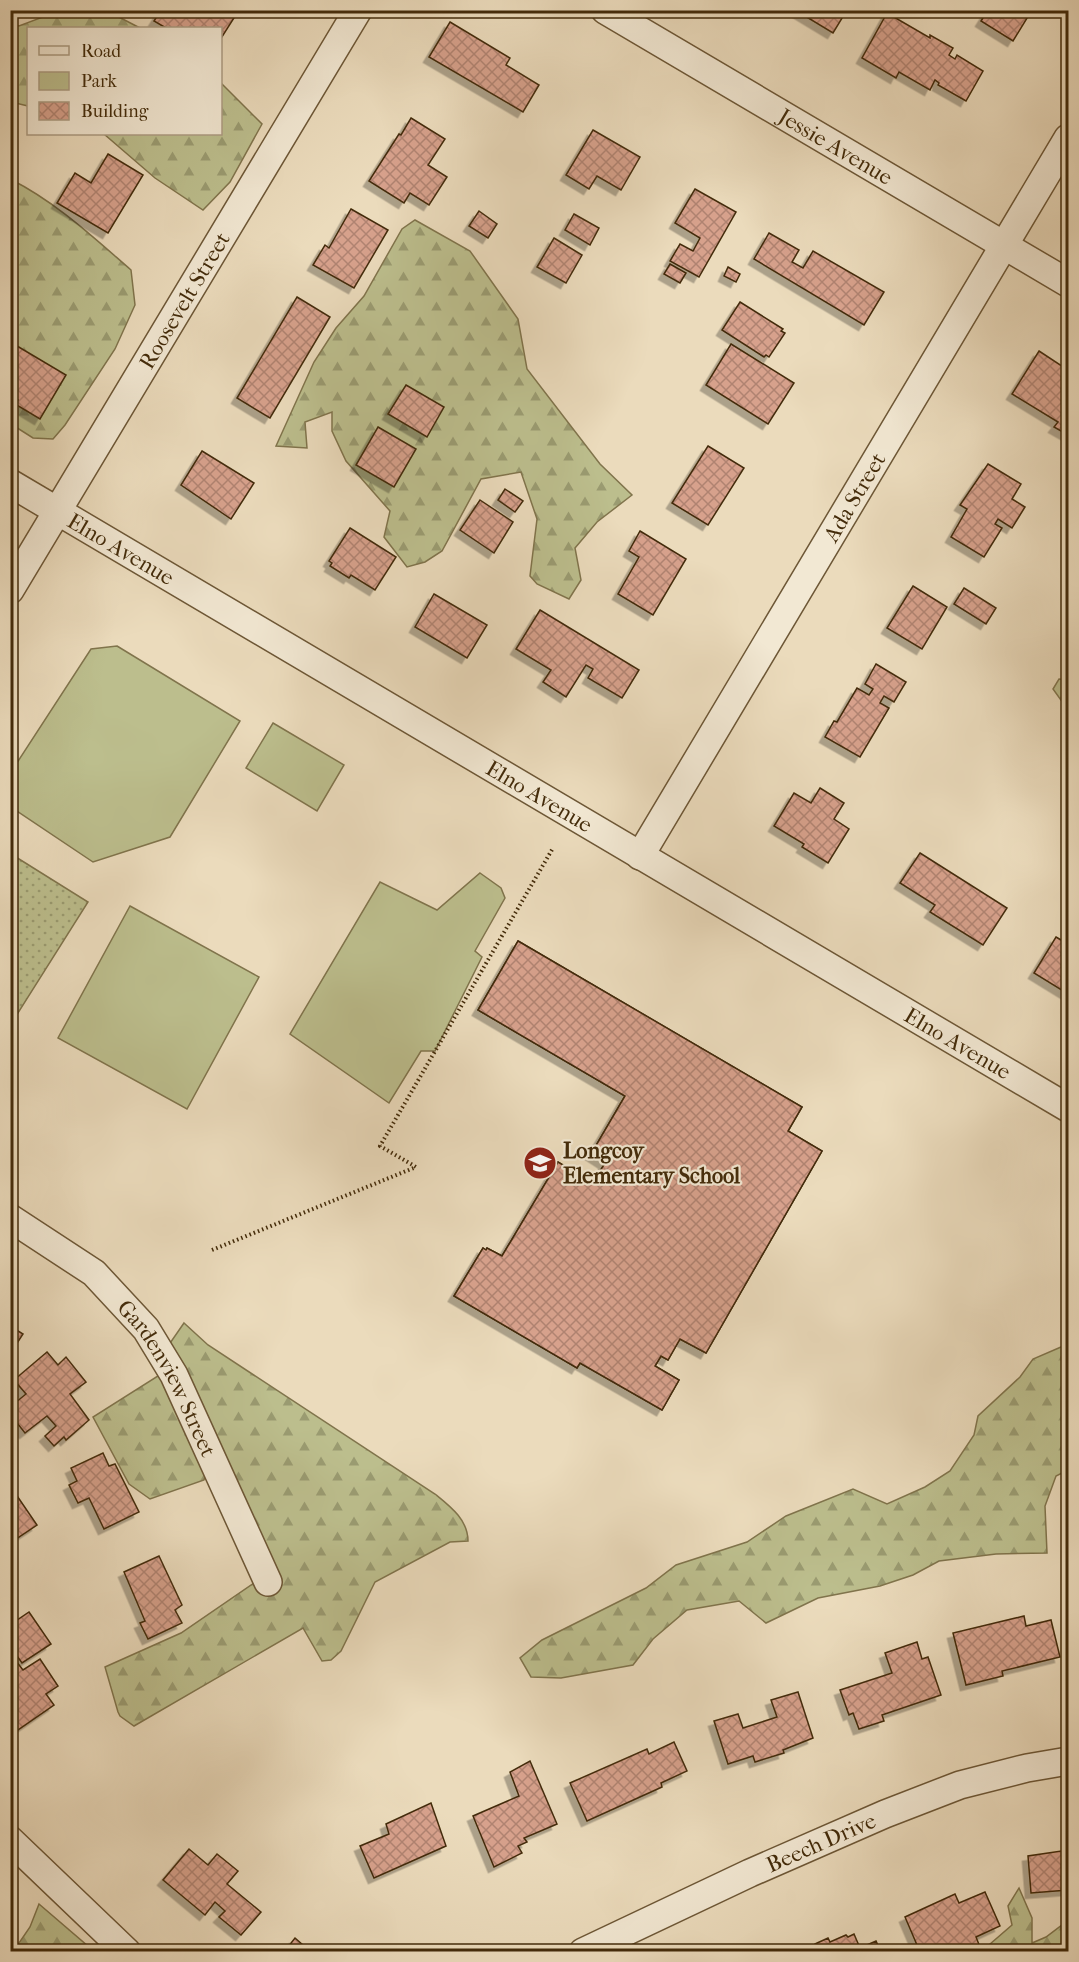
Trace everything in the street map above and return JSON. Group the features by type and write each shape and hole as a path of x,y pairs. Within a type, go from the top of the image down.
{"street":[{"name":"Roosevelt Street","path":"10,590 358,10"},
{"name":"Jessie Avenue","path":"605,10 1068,283"},
{"name":"Ada Street","path":"640,856 1068,138"},
{"name":"Elno Avenue","path":"10,483 1068,1108"},
{"name":"Gardenview Street","path":"10,1218 94,1273 146,1329 174,1375 268,1582"},
{"name":"Beech Drive","path":"583,1952 750,1873 885,1814 960,1785 1027,1768 1068,1761"},
{"path":"10,1840 127,1952"}],"path":[{"path":"212,1250 416,1167 380,1146 553,848"}],"green space":[{"path":"110,10 111,13 138,27 27,27 27,106 11,102 11,23 19,26 43,17 47,11"},
{"path":"222,84 262,124 230,182 203,210 155,178 105,135 222,135"},
{"path":"10,179 58,209 131,270 135,305 115,349 65,425 53,439 33,438 11,424"},
{"path":"415,220 470,251 518,319 527,369 600,464 632,495 597,522 575,548 581,580 569,599 537,584 530,576 537,519 521,472 481,479 442,551 425,562 407,567 384,537 390,511 346,461 332,431 332,412 305,422 307,448 276,446 314,362 336,328 364,296 402,229"},
{"path":"117,646 240,721 170,837 93,862 11,807 11,772 91,649"},
{"path":"1059,679 1068,680 1068,710 1053,689"},
{"path":"273,723 344,765 317,811 246,768"},
{"path":"11,854 88,902 11,1024"},
{"path":"480,873 501,888 505,898 475,951 482,957 435,1051 421,1051 389,1103 290,1034 380,882 437,910"},
{"path":"130,906 259,977 187,1109 58,1038"},
{"path":"184,1323 208,1345 435,1494 462,1520 468,1541 450,1542 375,1582 341,1651 331,1660 322,1661 303,1628 134,1726 118,1712 105,1667 181,1633 270,1572 214,1443 204,1480 150,1499 129,1484 93,1417 177,1364 168,1346"},
{"path":"1068,1344 1068,1470 1056,1476 1045,1506 1047,1553 996,1554 939,1561 913,1575 880,1586 818,1598 766,1623 739,1601 687,1610 653,1639 633,1665 561,1678 531,1677 520,1658 542,1640 646,1588 676,1565 747,1542 786,1516 853,1489 887,1504 925,1487 950,1471 974,1435 978,1416 1020,1377 1033,1359"},
{"path":"1019,1888 1032,1918 1032,1943 1046,1937 1066,1922 1068,1923 1068,1951 982,1951 1012,1925 1008,1906"},
{"path":"39,1904 89,1947 87,1951 11,1951 11,1948 17,1946 30,1927"}],"building":[{"path":"161,10 239,10 222,37 222,27 164,27 154,21"},
{"path":"795,10 847,10 833,33"},
{"path":"988,10 1032,10 1013,41 981,21"},
{"path":"887,13 930,38 930,35 953,48 949,55 955,59 957,55 983,71 966,101 938,85 939,83 935,80 930,90 899,72 896,78 862,58"},
{"path":"450,22 510,58 506,65 539,85 523,112 429,57"},
{"path":"411,118 445,139 428,165 447,177 429,205 410,193 404,203 369,181"},
{"path":"593,130 640,157 621,190 597,176 589,189 566,175"},
{"path":"108,154 143,175 108,233 57,203 75,173 91,183"},
{"path":"695,189 736,212 699,277 670,261 680,244 693,251 700,238 675,223"},
{"path":"351,209 388,230 354,288 313,265 325,245 329,248"},
{"path":"479,211 497,224 488,238 469,226"},
{"path":"574,214 599,228 590,245 565,230"},
{"path":"769,233 799,250 792,262 803,268 813,251 884,292 864,325 754,259"},
{"path":"554,238 582,255 566,283 537,267"},
{"path":"670,264 686,273 680,283 664,274"},
{"path":"728,267 740,274 736,282 724,276"},
{"path":"297,297 330,317 270,418 237,398"},
{"path":"740,302 783,329 781,331 785,333 769,357 766,355 764,357 722,330"},
{"path":"12,343 66,375 40,419 15,404 18,400 10,395 10,345"},
{"path":"731,344 794,383 768,424 706,385"},
{"path":"1039,351 1068,370 1066,376 1068,377 1068,435 1054,427 1058,422 1012,394"},
{"path":"406,385 444,407 427,437 388,414"},
{"path":"378,427 416,449 394,487 356,465"},
{"path":"708,446 744,468 708,525 672,503"},
{"path":"202,451 254,483 231,519 181,485"},
{"path":"988,464 1021,484 1012,499 1025,507 1012,528 998,519 995,524 1002,528 984,557 951,537 967,509 960,505"},
{"path":"505,489 523,501 515,512 498,500"},
{"path":"480,500 513,522 494,553 460,530"},
{"path":"350,528 396,557 375,590 351,575 349,578 330,566 332,563 329,561"},
{"path":"640,531 686,559 653,615 618,594 639,557 629,551"},
{"path":"913,586 947,607 922,649 887,628"},
{"path":"964,588 996,608 986,624 954,604"},
{"path":"434,594 487,625 467,658 415,627"},
{"path":"540,610 639,670 622,698 588,678 593,669 586,665 566,697 543,682 551,670 516,649"},
{"path":"876,664 906,682 894,702 884,696 880,703 889,708 860,757 825,737 834,721 837,722 857,688 869,695 873,689 865,684"},
{"path":"820,788 844,803 834,819 849,829 828,863 802,847 804,844 774,826 794,793 811,803"},
{"path":"920,853 1007,908 983,945 930,912 935,905 900,883"},
{"path":"1056,937 1068,944 1068,994 1034,973"},
{"name":"Longcoy Elementary School","path":"518,941 802,1107 788,1131 822,1151 706,1353 680,1339 668,1360 661,1356 655,1366 679,1380 662,1410 580,1363 577,1368 454,1296 483,1248 502,1256 558,1162 593,1183 605,1163 591,1154 625,1096 478,1010","holes":["665,1179 700,1199 625,1328 613,1321 621,1309 609,1302 602,1314 589,1307"]},
{"name":"Longcoy Elementary School","path":"518,941 802,1107 788,1131 822,1151 706,1353 680,1339 668,1360 661,1356 655,1366 679,1380 662,1410 580,1363 577,1368 454,1296 483,1248 502,1256 558,1162 593,1183 605,1163 591,1154 625,1096 478,1010"},
{"path":"10,1326 23,1334 10,1354"},
{"path":"47,1352 58,1365 66,1357 86,1382 70,1394 89,1420 66,1440 64,1437 54,1446 45,1436 56,1426 47,1416 25,1433 10,1414 10,1407 26,1394 14,1380"},
{"path":"103,1453 109,1466 115,1464 139,1512 104,1529 89,1498 78,1503 69,1485 77,1481 71,1468"},
{"path":"10,1488 37,1525 10,1543"},
{"path":"159,1556 182,1605 175,1610 182,1623 148,1639 140,1623 145,1621 124,1572"},
{"path":"29,1612 51,1644 22,1663 10,1646 10,1625"},
{"path":"1024,1616 1026,1626 1051,1620 1060,1657 1002,1671 1003,1676 966,1685 953,1633"},
{"path":"917,1642 922,1659 928,1657 941,1695 882,1715 884,1721 859,1729 853,1713 849,1715 840,1690 892,1673 885,1653"},
{"path":"40,1659 58,1686 46,1694 54,1705 12,1734 10,1665 16,1661 23,1670"},
{"path":"798,1692 813,1738 783,1750 784,1753 755,1762 753,1756 728,1764 714,1721 738,1714 743,1728 777,1717 771,1700"},
{"path":"674,1742 687,1771 661,1783 662,1787 587,1821 570,1783 647,1749 649,1754"},
{"path":"530,1761 557,1824 524,1838 527,1842 518,1846 522,1853 494,1867 473,1816 519,1796 510,1772"},
{"path":"431,1803 446,1846 374,1878 360,1846 389,1834 386,1824"},
{"path":"189,1849 208,1865 217,1854 238,1871 227,1884 261,1912 241,1935 219,1917 225,1911 215,1902 205,1915 163,1880"},
{"path":"1068,1850 1068,1890 1031,1893 1028,1856"},
{"path":"985,1892 1000,1926 976,1937 980,1947 969,1952 920,1952 905,1917 955,1894 959,1903"},
{"path":"854,1934 860,1948 876,1941 881,1952 815,1952 817,1951 815,1944 828,1938 830,1942"},
{"path":"295,1938 311,1952 284,1952"}],"place":[{"name":"Longcoy Elementary School","path":"540,1163"}]}
